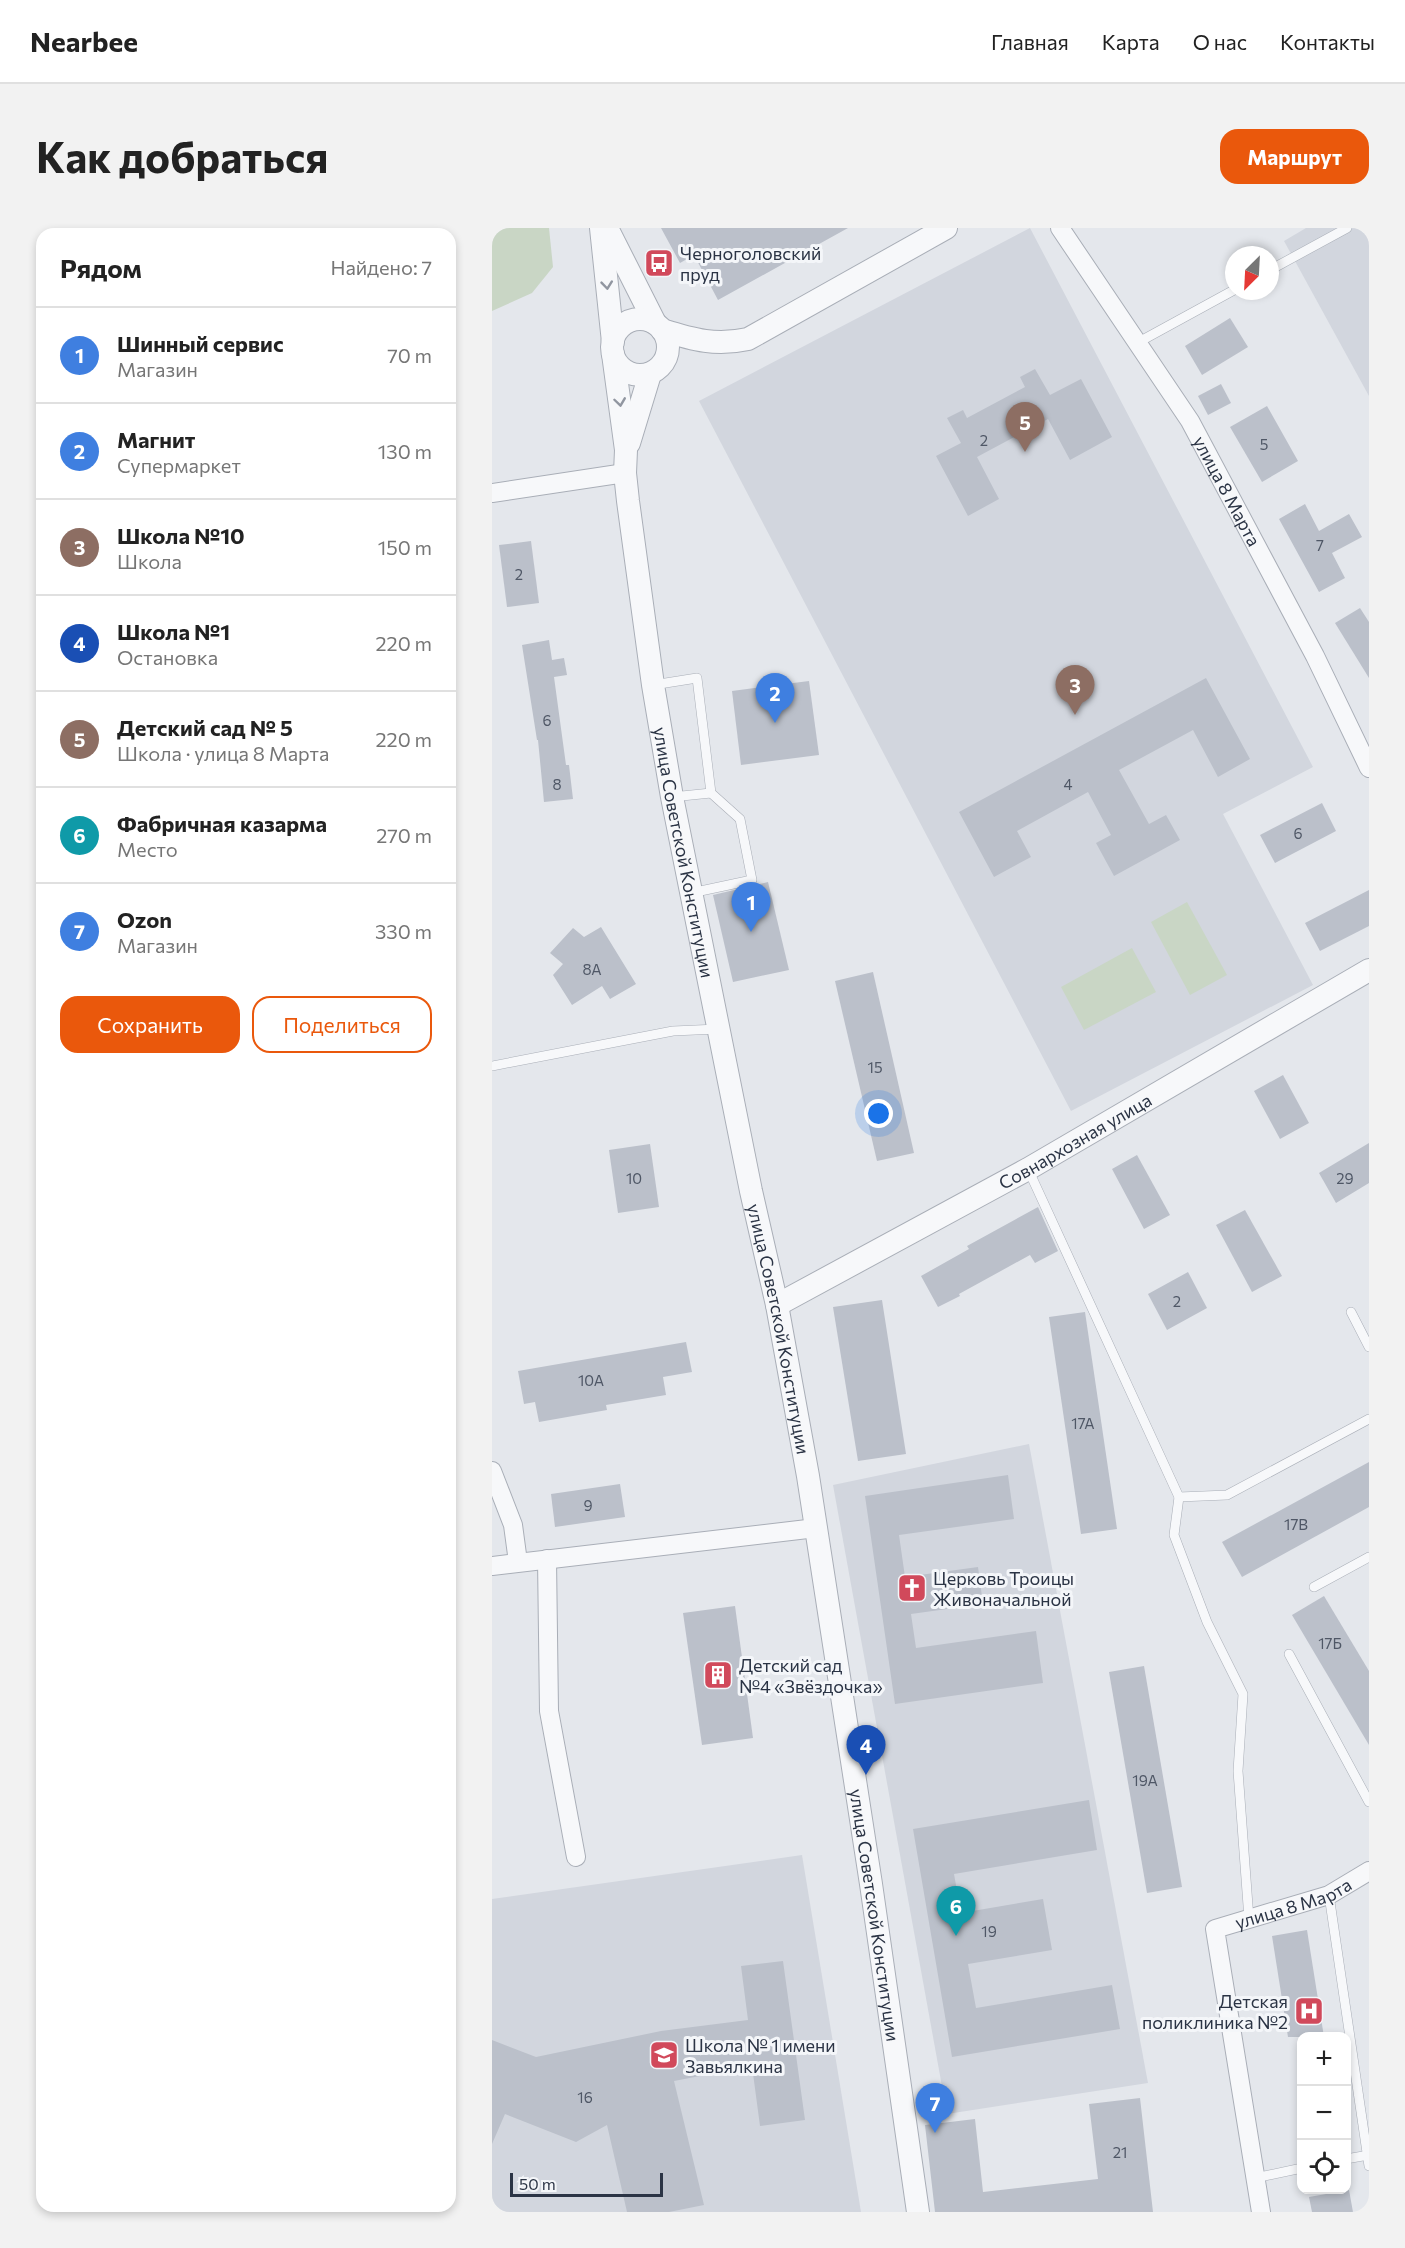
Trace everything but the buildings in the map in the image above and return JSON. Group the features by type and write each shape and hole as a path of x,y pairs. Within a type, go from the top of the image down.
{"street":[{"path":"602,228 613,348 626,450"},
{"path":"607,228 668,347 663,364 653,372 626,450"},
{"path":"707,342 653,372 632,374 617,363 613,348 616,333 629,322 638,320 707,342 727,343 748,339 946,228"},
{"name":"улица 8 Марта","path":"1060,228 1190,421 1315,656 1369,768"},
{"name":"улица Советской Конституции","path":"626,450 625,473 653,685 691,894 751,1191 777,1305 816,1528 872,1884 918,2212"},
{"path":"492,492 625,473"},
{"name":"Совнархозная улица","path":"777,1305 1028,1169 1369,970"},
{"path":"492,1471 513,1526 518,1562"},
{"path":"492,1566 816,1528"},
{"path":"548,1559 549,1711 576,1857"},
{"name":"улица 8 Марта","path":"1255,2178 1215,1929 1329,1895 1369,1871"},
{"path":"1255,2178 1261,2212"}],"lane":[{"path":"1279,265 1347,228"},
{"path":"1137,342 1225,295"},
{"path":"653,685 697,678 711,793 740,819 753,880 691,894"},
{"path":"672,797 711,793"},
{"path":"492,1066 673,1031 718,1029"},
{"path":"1028,1169 1179,1497 1174,1535 1207,1622 1242,1694 1238,1771 1249,1919"},
{"path":"1351,1312 1369,1347"},
{"path":"1179,1497 1227,1495 1369,1419"},
{"path":"1314,1587 1369,1557"},
{"path":"1289,1654 1369,1802"},
{"path":"1329,1895 1369,2166"},
{"path":"1351,2158 1368,2155"},
{"path":"1255,2178 1297,2169"}],"shaded area":[{"path":"1030,228 1313,767 1223,814 1313,985 1071,1111 699,401"},
{"path":"1306,228 1369,228 1369,396 1284,241"},
{"path":"1029,1444 1148,2083 947,2114 833,1485"},
{"name":"Школа № 1 имени Завьялкина","path":"802,1855 861,2212 492,2212 492,1899"}],"green space":[{"path":"492,228 549,228 553,267 532,293 492,311"},
{"path":"1187,902 1227,975 1190,995 1151,922"},
{"path":"1132,948 1156,992 1084,1030 1061,987"}],"place":[{"name":"Черноголовский пруд","path":"659,263"},
{"name":"Детский сад № 5","path":"1025,452"},
{"name":"Школа №10","path":"1075,715"},
{"name":"Магнит","path":"775,723"},
{"name":"Шинный сервис","path":"751,932"},
{"name":"Церковь Троицы Живоначальной","path":"912,1588"},
{"name":"Детский сад №4 «Звёздочка»","path":"718,1675"},
{"name":"Школа №1","path":"866,1775"},
{"name":"Фабричная казарма","path":"956,1936"},
{"name":"Детская поликлиника №2","path":"1309,2011"},
{"name":"Школа № 1 имени Завьялкина","path":"664,2055"},
{"name":"Ozon","path":"935,2133"}]}
